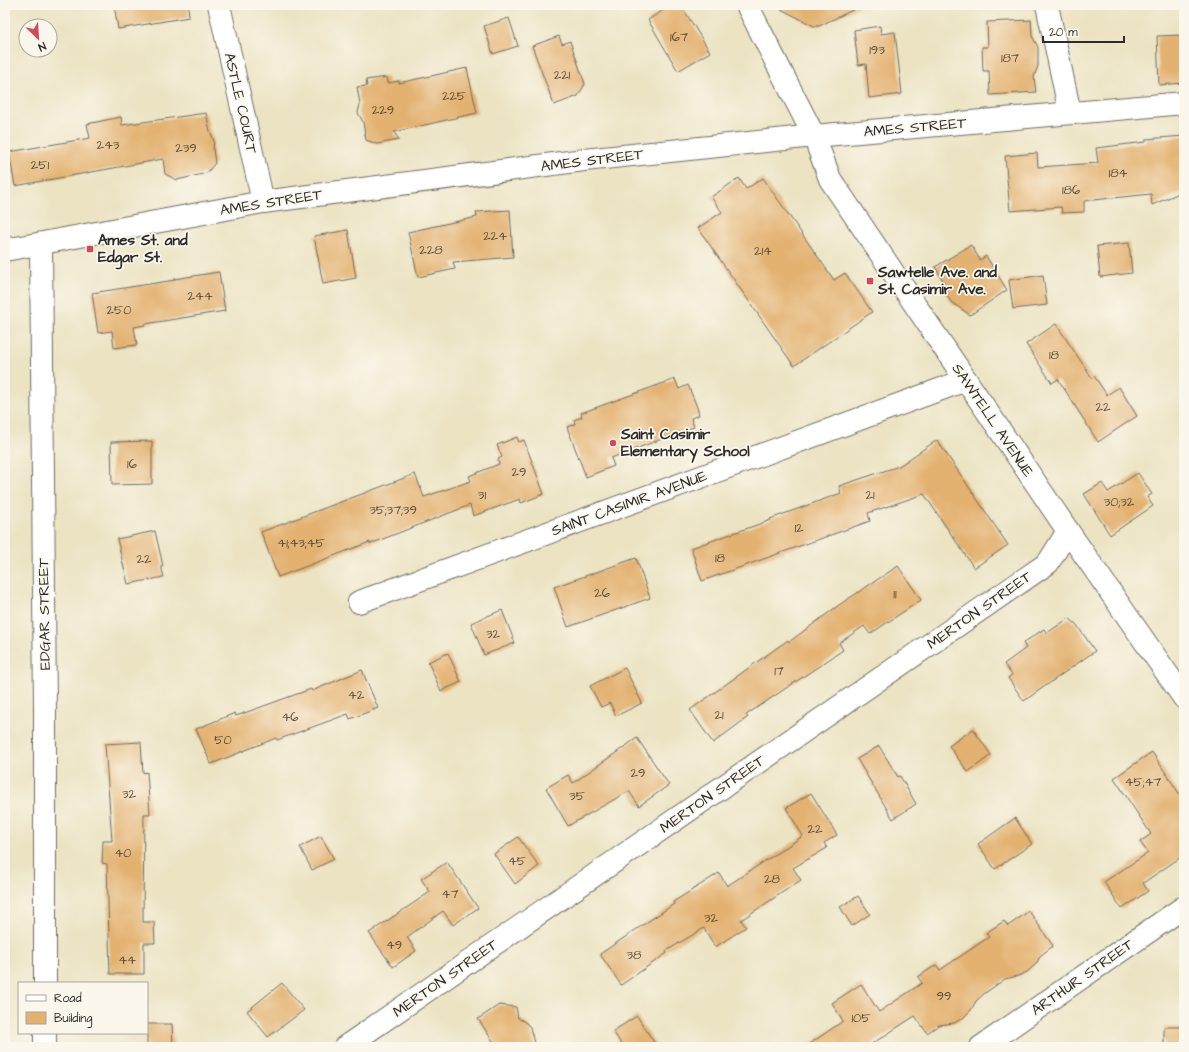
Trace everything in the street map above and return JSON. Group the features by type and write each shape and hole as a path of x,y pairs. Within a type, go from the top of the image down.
{"street":[{"name":"ASTLE COURT","path":"219,5 263,202"},
{"name":"SAWTELL AVENUE","path":"747,5 814,136 830,179 1068,531 1184,698"},
{"path":"1047,5 1070,113"},
{"name":"AMES STREET","path":"5,250 263,202 584,160 814,136 1184,103"},
{"name":"EDGAR STREET","path":"41,244 45,702 45,982"},
{"name":"SAINT CASIMIR AVENUE","path":"359,602 966,380"},
{"name":"MERTON STREET","path":"345,1047 1048,563 1068,531"},
{"name":"ARTHUR STREET","path":"980,1047 1184,907"},
{"path":"45,1034 45,1047"}],"building":[{"path":"114,5 188,5 189,17 118,29"},
{"path":"671,5 681,5 710,52 678,71 648,20"},
{"path":"773,5 863,5 819,26 814,26"},
{"path":"509,18 518,46 493,54 484,26"},
{"path":"1031,20 1032,36 1038,47 1038,66 1034,77 1036,92 990,95 989,71 983,71 982,47 988,47 987,22"},
{"path":"880,26 881,34 895,32 902,94 869,98 866,64 858,65 854,30"},
{"path":"1184,35 1184,83 1159,85 1157,36"},
{"path":"559,36 562,44 570,41 585,84 578,96 554,105 532,46"},
{"path":"467,68 477,113 394,132 399,140 377,144 366,140 363,122 358,113 360,104 357,87 367,86 366,80 387,77 388,83 399,81 399,83"},
{"path":"206,113 214,141 213,149 215,163 207,173 177,180 165,174 163,159 15,186 9,152 90,138 87,124 121,117 122,125"},
{"path":"1184,136 1184,191 1152,205 1151,194 1084,201 1084,212 1062,213 1061,207 1010,211 1005,156 1037,153 1038,167 1098,163 1096,148 1146,142 1146,139"},
{"path":"739,178 746,189 763,178 834,280 845,273 872,312 794,366 698,228 722,212 711,197"},
{"path":"510,210 513,257 453,262 455,269 418,277 408,232 477,217 476,212"},
{"path":"348,230 356,278 323,284 314,236"},
{"path":"1129,243 1132,273 1100,277 1097,246"},
{"path":"971,245 980,260 986,256 1007,290 970,315 951,302 940,284 944,282 935,267"},
{"path":"219,272 225,311 134,327 137,345 114,348 112,331 98,333 92,293"},
{"path":"1043,275 1047,305 1013,309 1009,280"},
{"path":"1056,324 1092,378 1094,376 1107,395 1119,387 1137,416 1098,442 1058,379 1052,383 1026,344"},
{"name":"Saint Casimir Elementary School","path":"675,379 679,389 688,385 697,407 699,415 691,418 694,427 611,458 614,466 586,477 567,427 575,424 574,420 582,417 581,413"},
{"path":"517,437 519,442 524,440 544,494 521,503 520,499 473,516 470,505 370,544 370,542 278,577 261,532 415,474 424,497 471,481 469,476 499,464 498,459 502,457 497,445"},
{"path":"937,440 1008,545 974,568 924,494 868,513 870,521 702,581 691,548 771,520 770,519 841,493 839,486 899,466"},
{"path":"152,441 152,484 112,485 111,442"},
{"path":"1138,473 1152,494 1147,497 1153,506 1110,535 1084,494 1102,483 1108,492"},
{"path":"155,531 164,577 128,584 117,539"},
{"path":"636,558 650,598 568,627 554,587"},
{"path":"898,566 921,600 870,634 864,626 839,643 843,650 746,715 748,717 713,743 690,710 788,640 789,642 839,605"},
{"path":"502,610 515,643 484,655 471,623"},
{"path":"1069,618 1076,624 1095,651 1024,701 1008,678 1012,675 1004,664 1026,648 1023,643 1044,629 1047,633"},
{"path":"448,653 461,682 441,691 428,662"},
{"path":"625,668 642,703 616,716 610,703 601,707 590,686"},
{"path":"362,670 378,708 350,719 348,714 277,740 276,738 211,764 196,729 235,713 236,716 311,689 312,691"},
{"path":"973,729 991,755 968,772 949,746"},
{"path":"637,738 669,785 639,806 629,791 568,826 546,788 568,775 573,783"},
{"path":"141,742 143,773 147,772 150,814 144,814 143,922 154,922 155,943 144,943 144,974 110,974 107,864 102,863 103,841 112,841 105,744"},
{"path":"879,746 898,777 900,776 916,804 893,819 857,759"},
{"path":"1152,752 1184,801 1184,855 1143,883 1148,891 1122,909 1104,882 1148,853 1140,842 1151,834 1114,778"},
{"path":"811,793 837,835 824,843 827,848 793,868 801,880 741,920 746,927 715,947 704,928 666,951 667,953 621,985 600,954 674,904 673,902 719,873 727,886 803,836 786,808"},
{"path":"1015,818 1032,844 995,869 978,844"},
{"path":"321,836 334,859 312,870 300,847"},
{"path":"518,837 539,866 515,884 494,854"},
{"path":"447,862 478,908 453,925 443,911 407,937 416,951 393,967 369,933 430,892 421,879"},
{"path":"858,896 870,914 852,926 840,907"},
{"path":"1029,911 1053,946 1041,955 1036,964 1027,972 1005,979 985,993 976,1001 971,1010 963,1018 954,1023 939,1025 927,1033 915,1016 867,1047 805,1047 843,1021 832,1003 861,984 879,1012 922,983 918,977 936,965 940,970 989,937 986,933 1004,921 1008,926"},
{"path":"282,983 304,1010 268,1037 247,1011"},
{"path":"499,1005 516,1007 518,1018 530,1027 535,1047 497,1047 478,1019"},
{"path":"637,1016 657,1047 623,1047 613,1031"},
{"path":"148,1024 172,1024 173,1047 147,1047"},
{"path":"1164,1027 1184,1027 1184,1042 1177,1047 1164,1047"}],"place":[{"name":"Ames St. and Edgar St.","path":"90,249"},
{"name":"Sawtelle Ave. and St. Casimir Ave.","path":"870,281"},
{"name":"Saint Casimir Elementary School","path":"613,443"}]}
